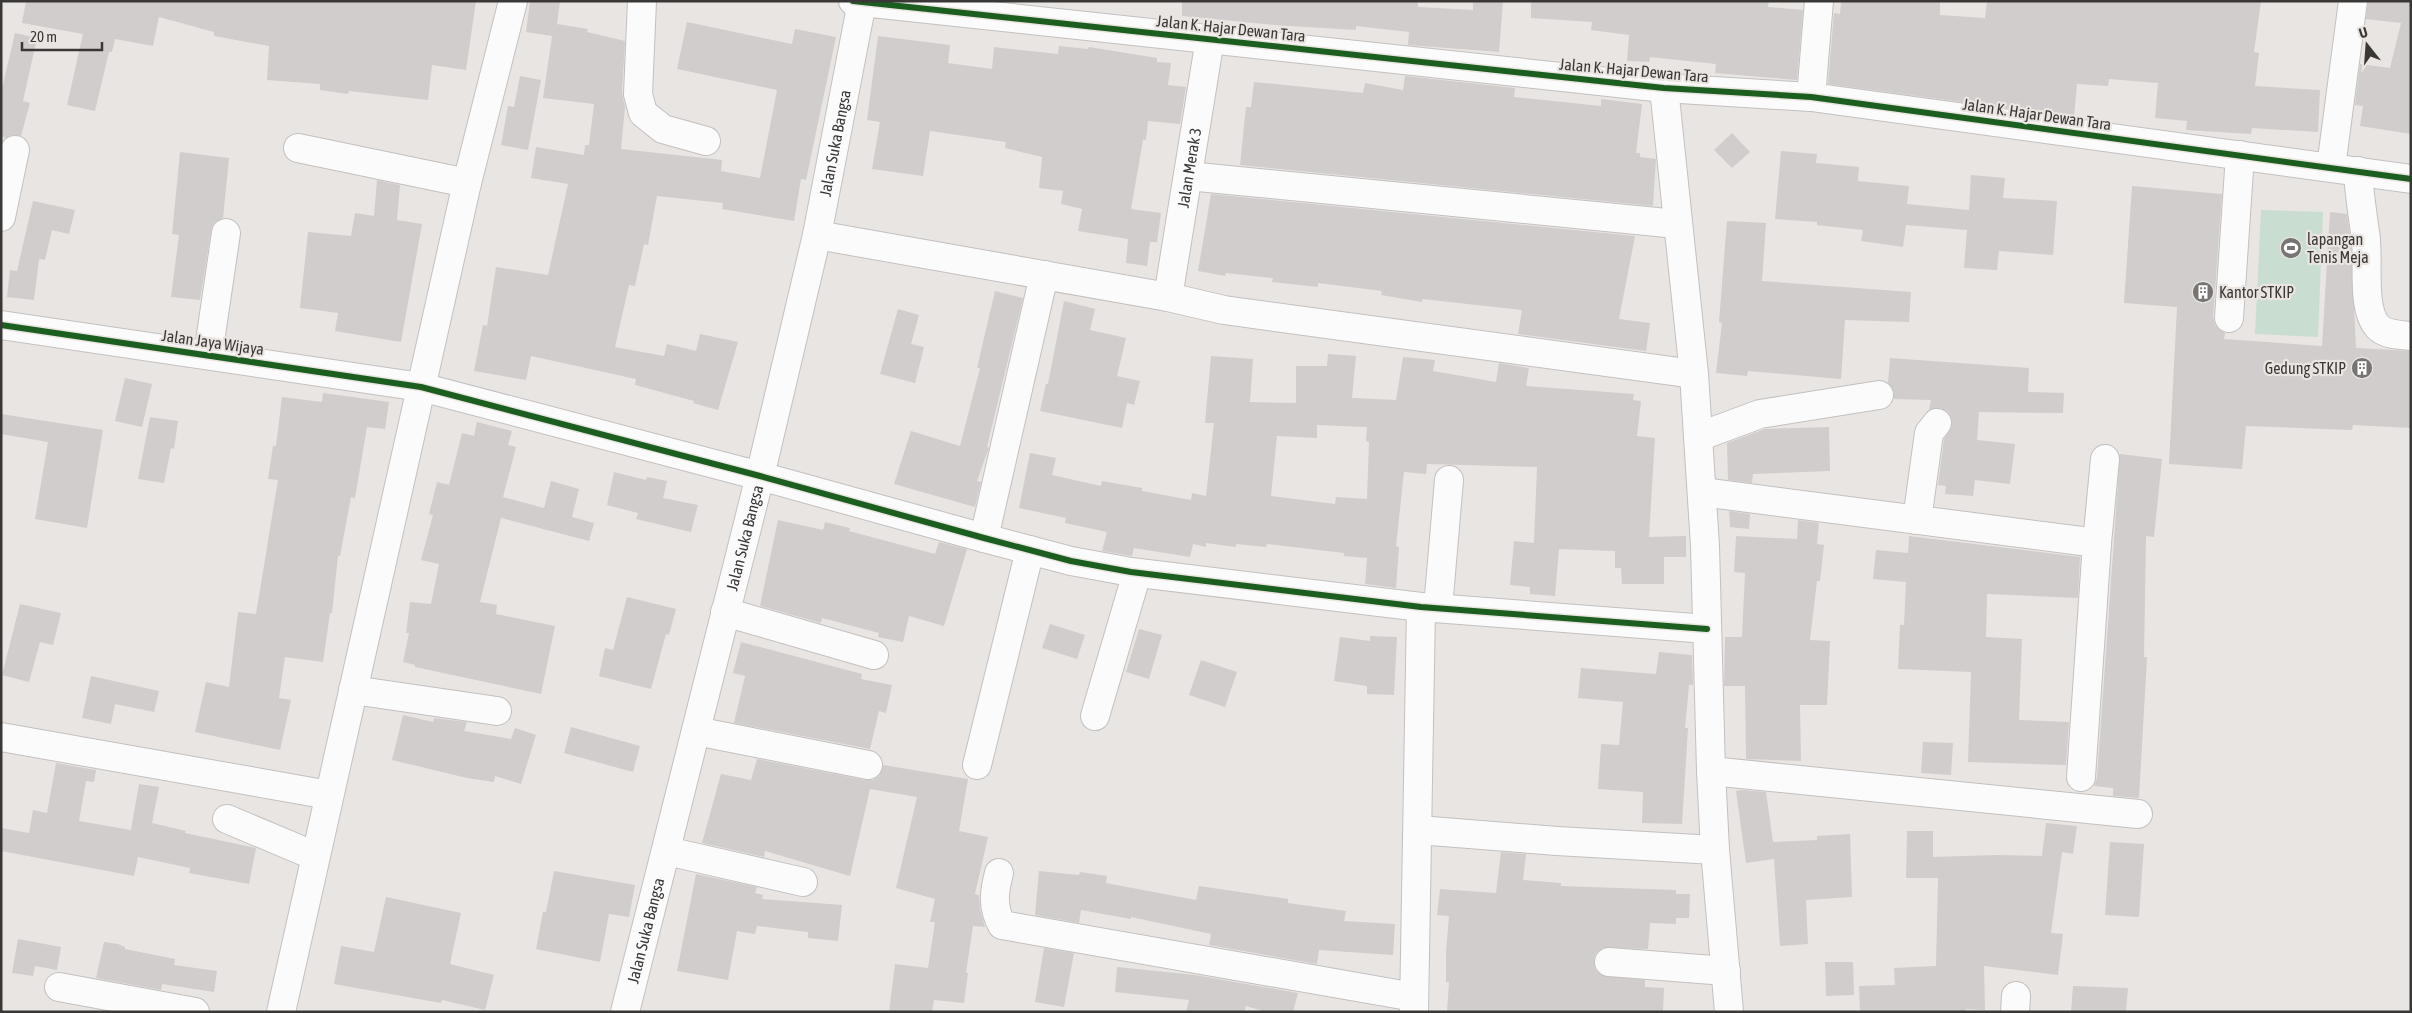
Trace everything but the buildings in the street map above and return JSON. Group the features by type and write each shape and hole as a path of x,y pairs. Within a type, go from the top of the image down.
{"street":[{"path":"280,1012 467,183 513,1"},
{"path":"642,1 638,94 644,113 663,129 706,141"},
{"path":"1811,97 1819,1"},
{"path":"2331,167 2354,1"},
{"name":"Jalan K. Hajar Dewan Tara","path":"858,2 1664,88 1811,97 2240,154 2411,179"},
{"name":"Jalan Suka Bangsa","path":"625,1012 760,476 817,235 858,2"},
{"name":"Jalan Merak 3","path":"1168,297 1210,39"},
{"path":"1664,88 1694,374 1705,546 1710,771 1729,1012"},
{"path":"298,148 467,183"},
{"path":"1,217 15,150"},
{"path":"2229,318 2240,154"},
{"path":"2358,171 2361,214 2366,233 2370,312 2378,327 2390,333 2411,336"},
{"path":"1188,176 1677,224"},
{"path":"208,355 226,234"},
{"path":"817,235 1168,297 1224,310 1694,374"},
{"path":"984,538 1044,275"},
{"name":"Jalan Jaya Wijaya","path":"1,325 421,386 1071,561 1137,573 1430,607 1707,629"},
{"path":"1698,437 1760,414 1879,395"},
{"path":"1917,520 1929,433 1937,423"},
{"path":"2082,777 2097,543 2105,459"},
{"path":"999,873 994,893 996,914 1002,925 1414,1005 1418,830 1430,607 1449,480"},
{"path":"1702,492 2097,543"},
{"path":"977,765 1030,550"},
{"path":"1095,716 1137,573"},
{"path":"725,612 874,655"},
{"path":"353,690 497,711"},
{"path":"696,731 868,765"},
{"path":"1,737 329,795"},
{"path":"1710,771 2138,814"},
{"path":"227,819 315,856"},
{"path":"1418,830 1557,841 1715,850"},
{"path":"667,851 803,882"},
{"path":"1609,962 1726,971"},
{"path":"59,987 195,1012"}],"green space":[{"name":"lapangan Tenis Meja","path":"2261,210 2323,212 2318,337 2255,334"}],"cycle path":[{"path":"853,1 1664,88 1811,97 2411,179"},
{"path":"1,325 421,387 760,476 1071,561 1131,572 1421,607 1707,629"}],"place":[{"name":"lapangan Tenis Meja","path":"2291,248"},
{"name":"Kantor STKIP","path":"2203,292"},
{"name":"Gedung STKIP","path":"2362,368"}]}
